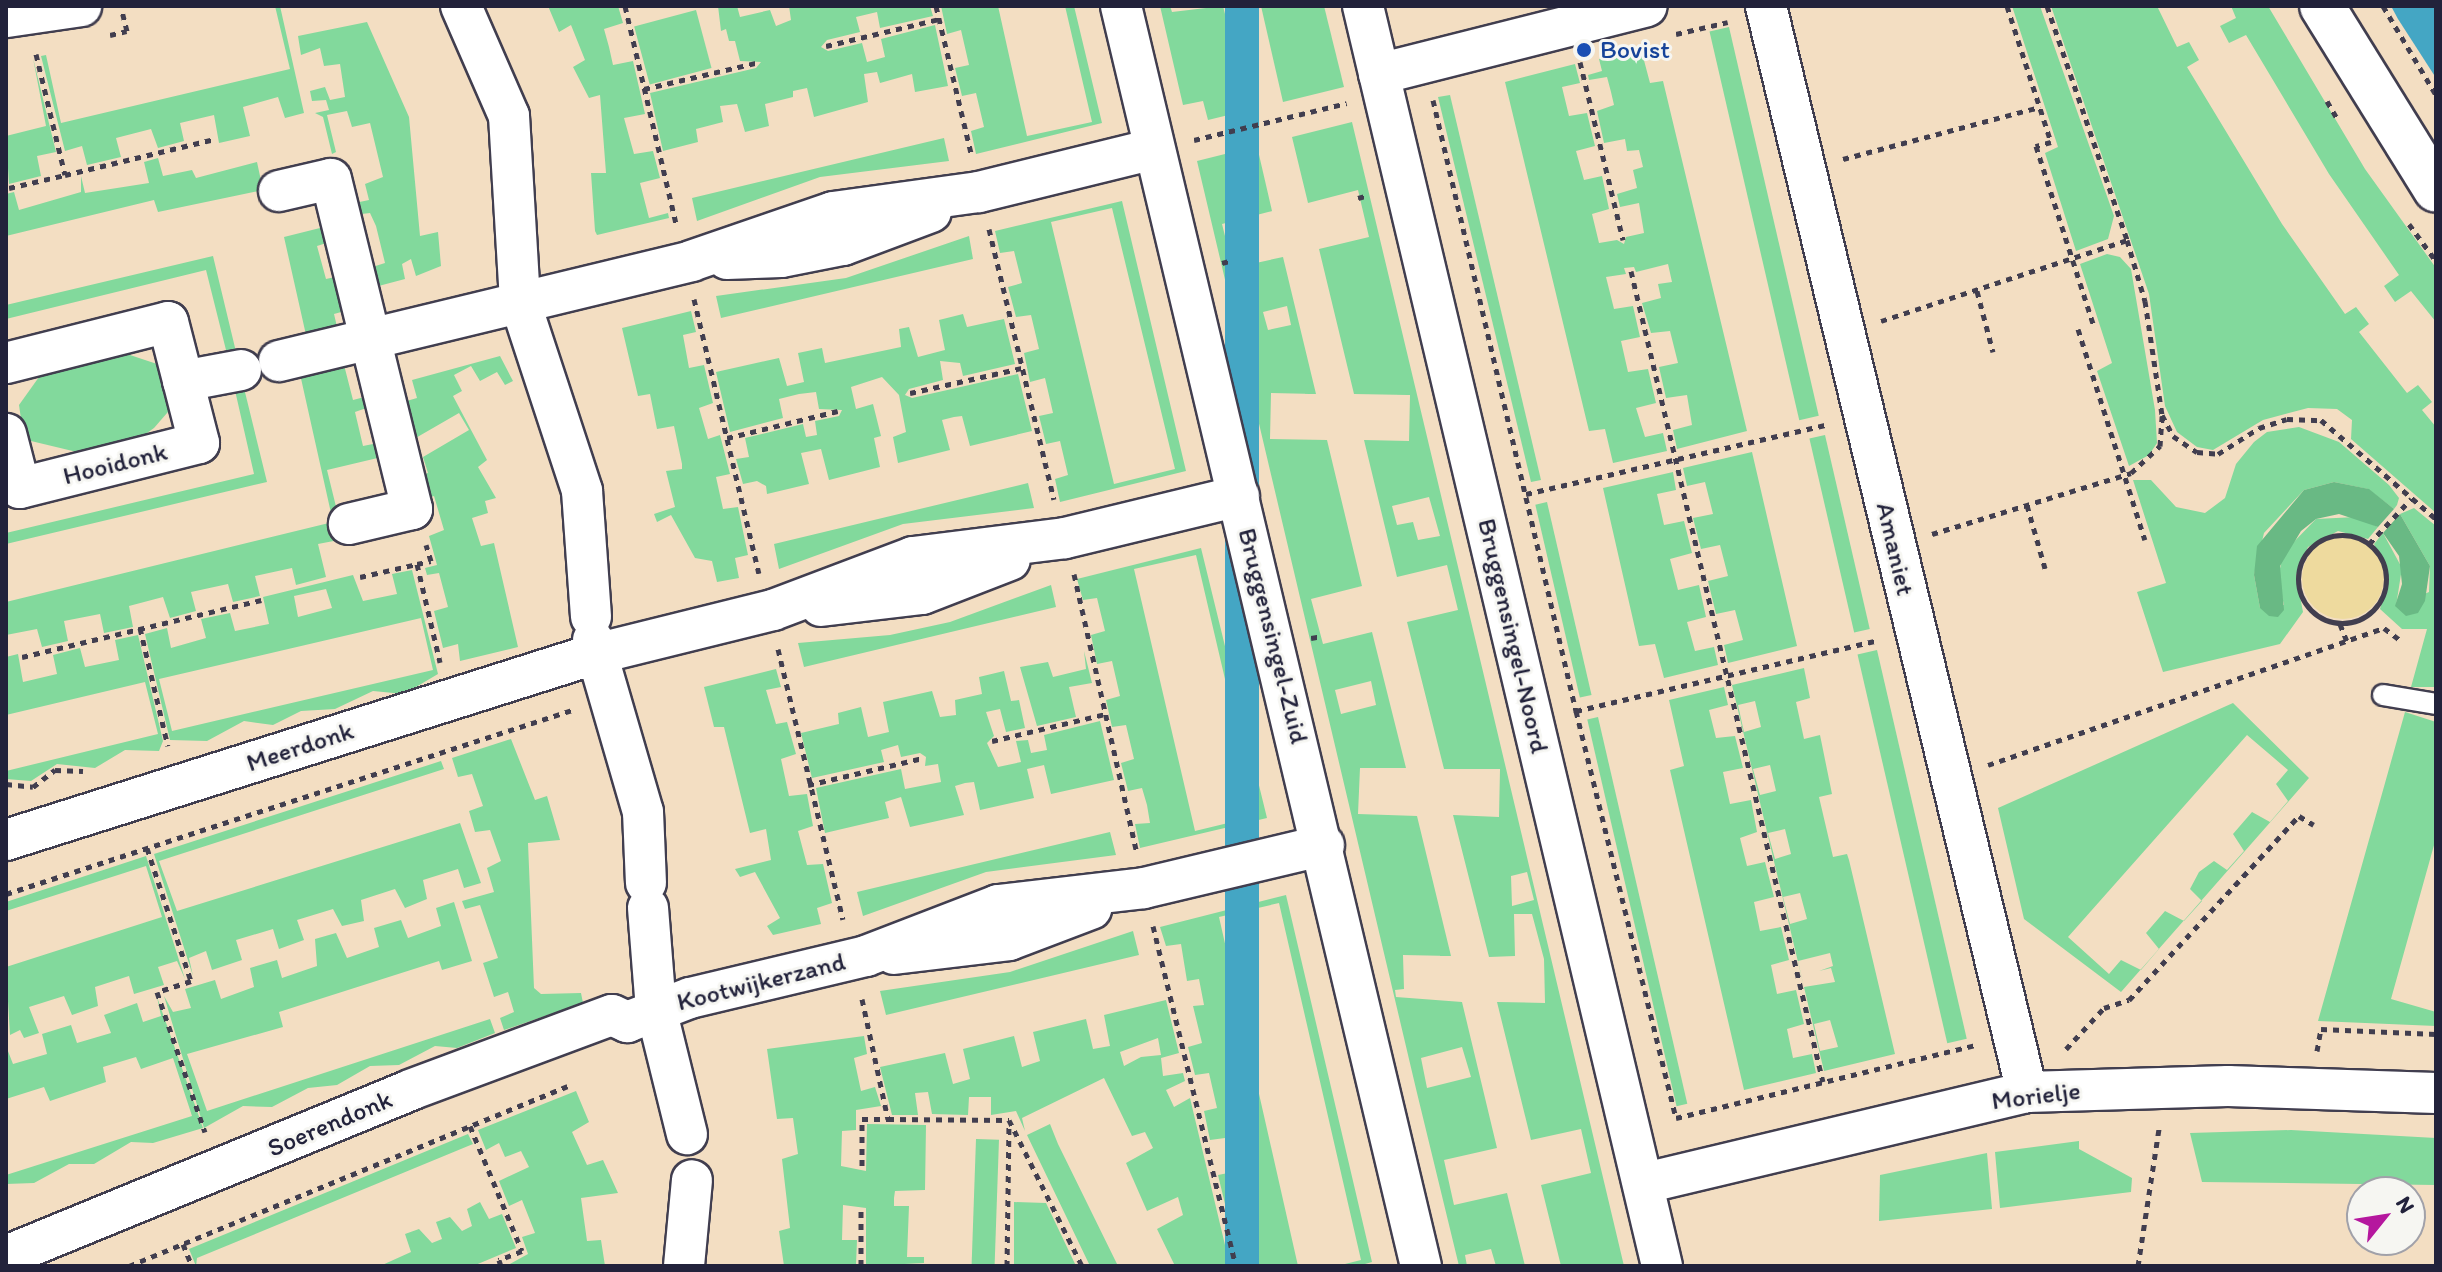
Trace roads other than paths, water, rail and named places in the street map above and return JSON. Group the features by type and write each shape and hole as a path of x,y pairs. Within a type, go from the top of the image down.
{"street":[{"path":"6,17 81,6"},
{"path":"461,6 509,116 520,302 582,491 585,644 643,812 656,1009 687,1134"},
{"name":"Bruggensingel-Zuid","path":"1121,6 1324,845 1421,1266"},
{"name":"Bruggensingel-Noord","path":"1363,6 1645,1183 1662,1266"},
{"name":"Amaniet","path":"1766,6 2027,1092"},
{"path":"2322,6 2436,190"},
{"path":"1381,85 1659,21"},
{"path":"279,361 688,261 833,212 979,192 1154,149"},
{"path":"279,191 331,179 412,509 349,524"},
{"name":"Hooidonk","path":"6,363 168,322 199,443 20,488 6,436"},
{"path":"183,381 241,370"},
{"name":"Meerdonk","path":"6,840 585,644 771,610 913,557 1065,538 1239,496"},
{"name":"Kootwijkerzand","path":"656,1009 859,957 998,905 1144,888 1324,845"},
{"name":"Soerendonk","path":"6,1256 219,1172 410,1090 612,1015 627,1022 656,1009"},
{"name":"Morielje","path":"1645,1183 2027,1092 2165,1087 2436,1093"},
{"path":"684,1266 692,1180"}],"lane":[{"path":"2383,695 2436,704"}],"water":[{"path":"1225,6 1259,6 1259,1266 1225,1266"},
{"path":"2391,6 2436,6 2436,78 2398,19"}],"place":[{"name":"Bovist","path":"1584,50"}]}
